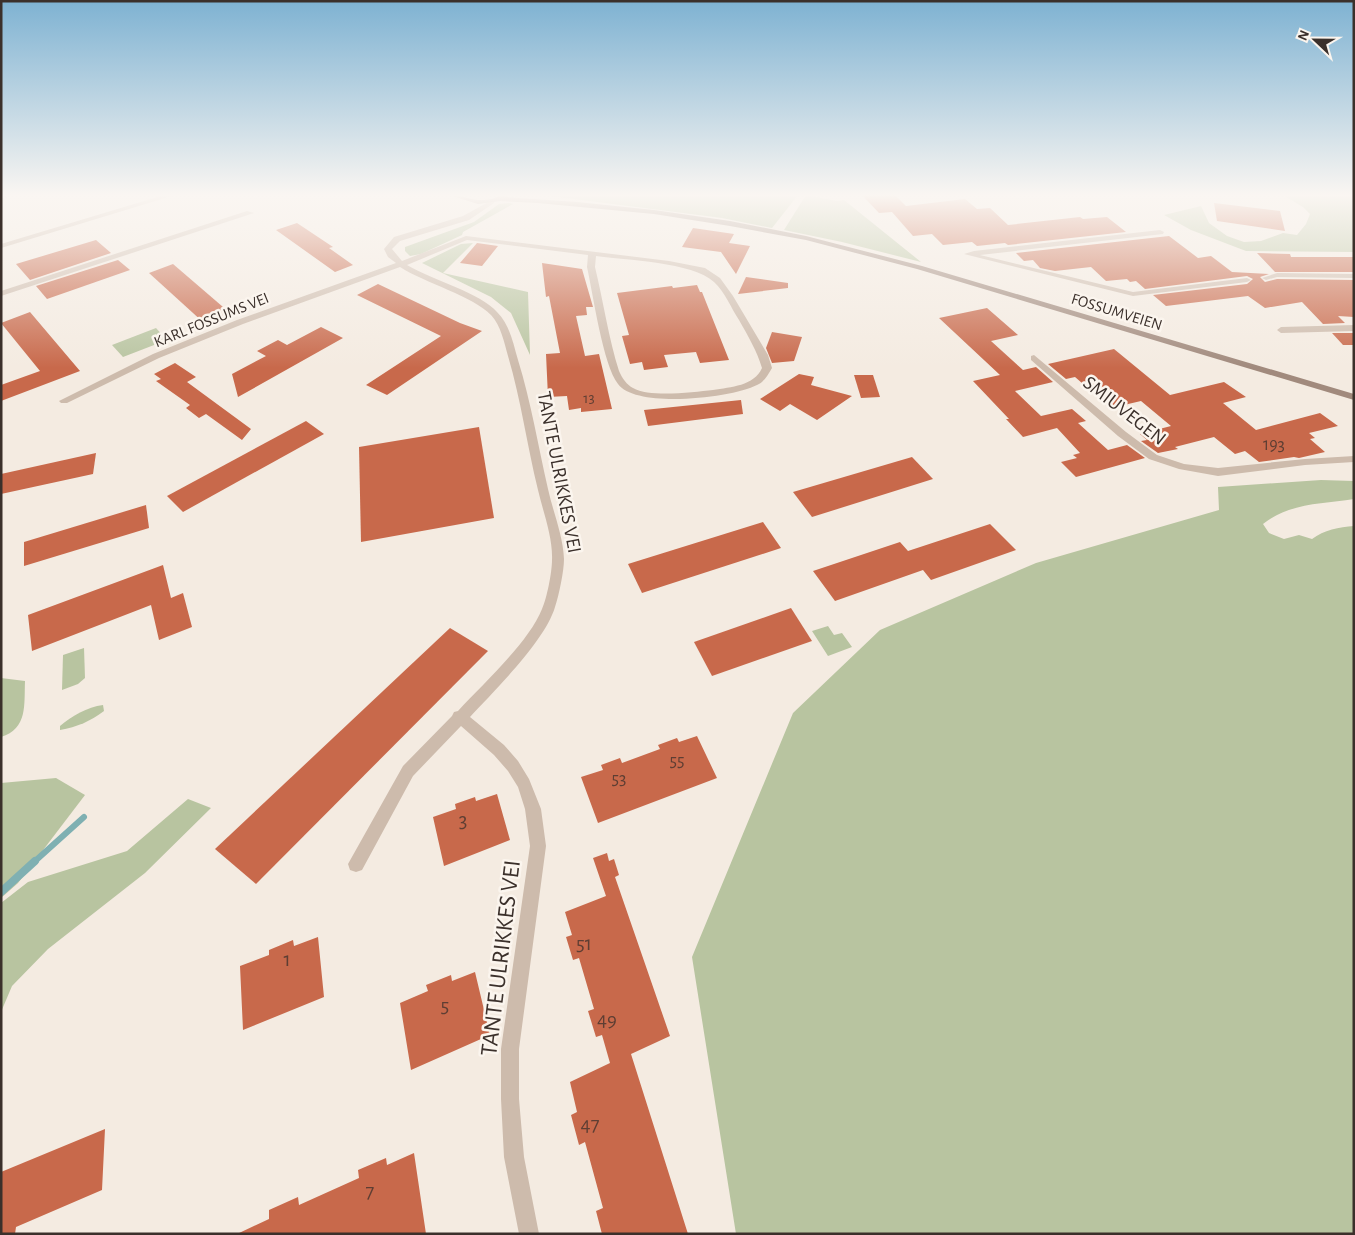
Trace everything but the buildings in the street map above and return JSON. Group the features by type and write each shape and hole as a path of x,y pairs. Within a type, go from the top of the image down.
{"street":[{"path":"1,294 128,253"},
{"path":"390,253 401,264"},
{"name":"KARL FOSSUMS VEI","path":"64,401 156,356 232,325 429,253"},
{"name":"KARL FOSSUMS VEI","path":"589,253 592,253 686,266 702,270 712,276 729,296 763,355 766,368 761,379 742,387 692,394 655,396 629,390 620,380 614,365 591,267 592,253"},
{"name":"FOSSUMVEIEN","path":"860,253 902,263 1354,397"},
{"path":"980,253 968,254 1116,292 1133,294 1247,280"},
{"name":"TANTE ULRIKKES VEI","path":"356,864 408,771 459,716 499,677 536,632 549,608 558,560 554,532 543,490 522,388 504,327 494,313 482,303 420,276 401,264"},
{"path":"1266,278 1277,275 1354,276"},
{"path":"1281,330 1354,328"},
{"name":"SMIUVEGEN","path":"1034,358 1122,434 1153,457 1183,467 1218,472 1305,462 1354,459"},
{"name":"TANTE ULRIKKES VEI","path":"459,716 499,750 524,784 534,818 538,846 510,1048 510,1099 514,1157 529,1234"}],"green space":[{"path":"407,253 424,253 421,254 410,256"},
{"path":"443,253 463,253 443,273 528,292 530,355 511,313 491,297 422,263"},
{"path":"884,253 909,253 921,262"},
{"path":"156,328 167,340 123,357 112,345"},
{"path":"1321,480 1354,481 1354,499 1295,508 1273,517 1263,524 1269,533 1284,539 1299,535 1312,539 1322,533 1354,526 1354,1234 736,1234 692,957 793,713 880,630 1036,563 1219,510 1218,487"},
{"path":"828,626 834,635 842,633 852,647 828,656 812,631"},
{"path":"84,648 85,678 78,684 62,690 63,655"},
{"path":"1,678 25,681 24,707 20,722 10,733 1,737"},
{"path":"103,705 104,711 89,721 60,730 60,726 75,715"},
{"path":"56,778 85,795 18,883 1,898 1,783"},
{"path":"188,799 211,808 145,873 48,949 12,986 1,1012 1,903 28,882 127,851"}],"waterway":[{"path":"34,862 84,817"},
{"path":"1,892 35,861"}]}
